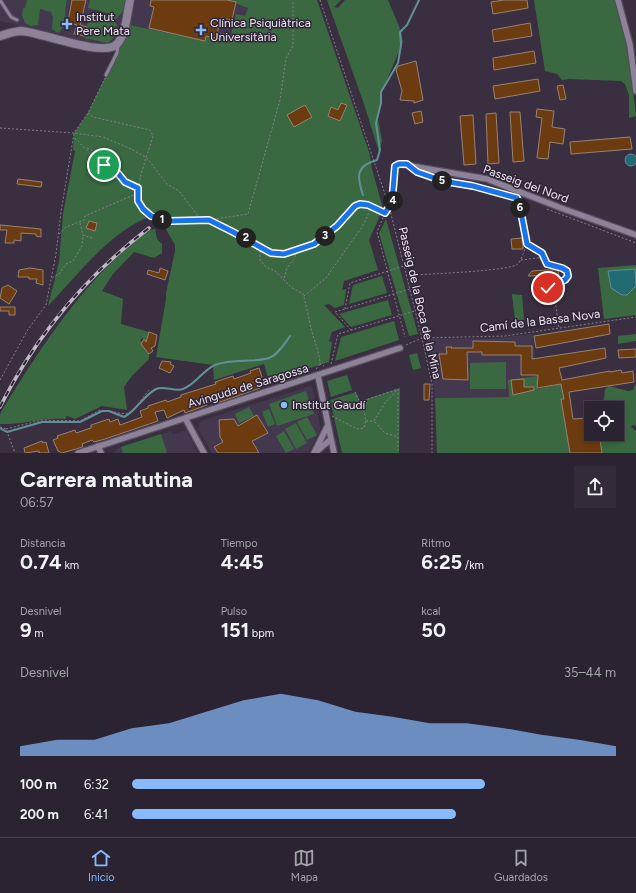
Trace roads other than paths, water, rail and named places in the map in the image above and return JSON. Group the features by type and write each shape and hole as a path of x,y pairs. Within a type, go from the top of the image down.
{"street":[{"path":"0,36 22,31 105,50 118,44 120,40 130,0"},
{"path":"618,0 630,45 636,90"},
{"name":"Passeig del Nord","path":"399,164 487,179 636,235"},
{"name":"Avinguda de Saragossa","path":"78,453 400,348"},
{"path":"314,453 324,450 333,453 318,376"},
{"path":"185,418 204,453"},
{"path":"314,453 328,425"},
{"path":"320,441 326,437 331,439"},
{"path":"314,453 331,439"},
{"path":"98,446 101,453"}],"lane":[{"path":"0,0 11,17 16,20"},
{"path":"106,75 117,53 118,44"}],"waterway":[{"path":"363,195 359,178 361,169 370,162 377,160 380,150 376,123 381,103 381,92 398,63 401,45 400,32 407,25 419,0"},
{"path":"0,428 7,432 42,422 80,422 102,411 109,411 124,417 133,411 147,395 156,389 183,389 192,384 211,367 222,363 269,358 278,352 290,336"}],"railway":[{"path":"0,407 29,356 64,309 83,287 149,228"}],"place":[{"name":"Institut Pere Mata","path":"67,24"},
{"name":"Clínica Psiquiàtrica Universitària","path":"201,30"},
{"name":"Institut Gaudí","path":"284,405"}]}
